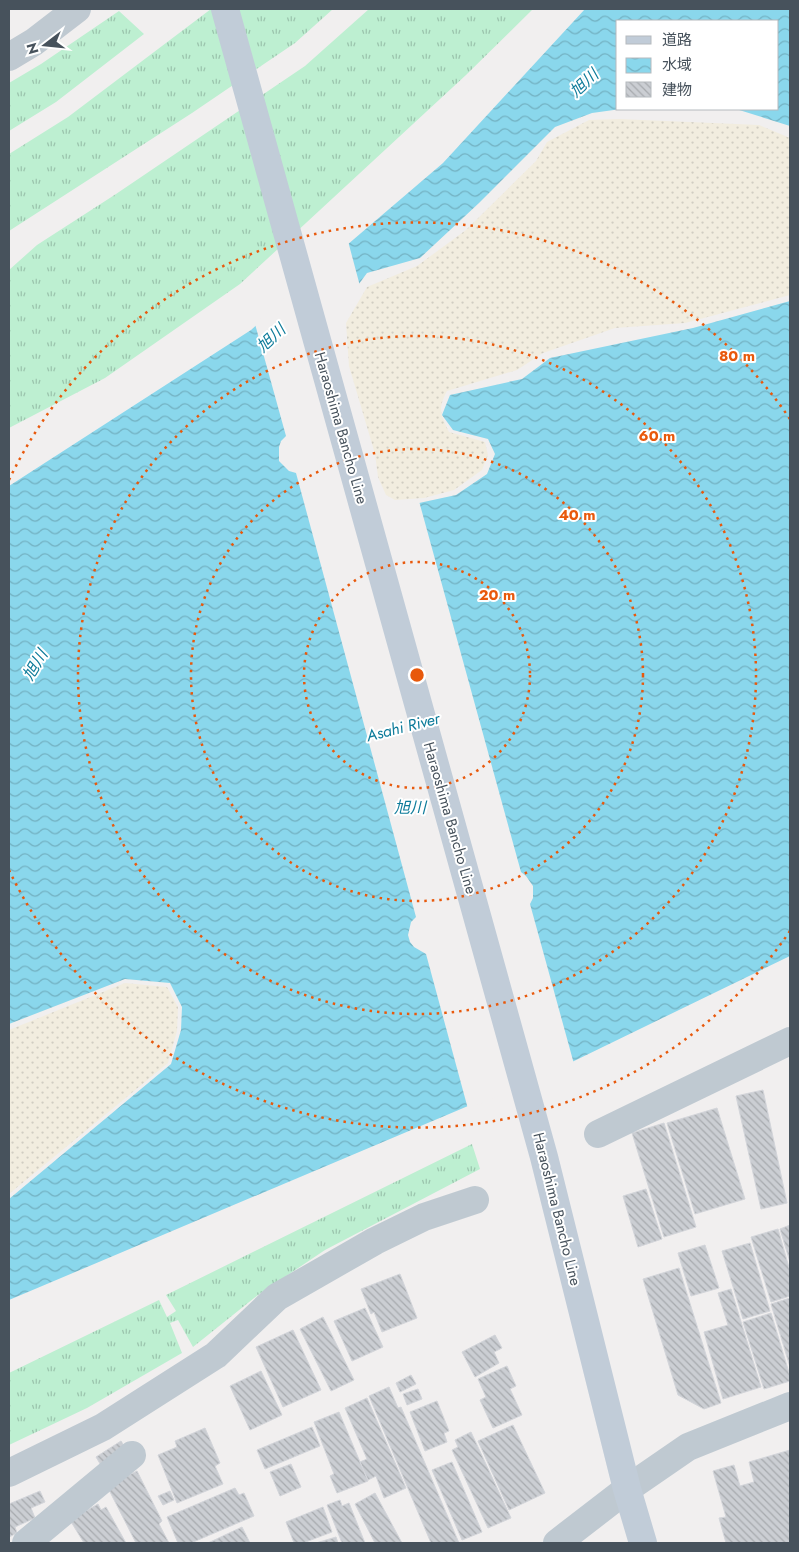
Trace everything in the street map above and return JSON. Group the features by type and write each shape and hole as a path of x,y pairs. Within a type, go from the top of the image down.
{"main road":[{"name":"Haraoshima Bancho Line","path":"225,9 544,1157 627,1489 643,1543"}],"street":[{"path":"9,57 34,42 77,9"},
{"path":"598,1134 790,1041"},
{"path":"9,1473 103,1427 216,1355 277,1298 375,1241 416,1221 475,1200"},
{"path":"557,1543 627,1489 688,1447 790,1406"},
{"path":"26,1543 132,1455"}],"green space":[{"path":"211,9 333,9 295,43 192,113 9,231 9,154 68,117"},
{"path":"369,9 533,9 466,75 240,284 105,378 9,428 9,270 37,245 305,66"},
{"path":"119,11 144,34 56,102 9,131 9,83 41,64"},
{"path":"472,1144 480,1169 325,1250 258,1295 193,1347 178,1320 170,1323 182,1353 87,1408 9,1445 9,1373 159,1300 167,1317 176,1311 166,1295"}],"sand":[{"path":"619,119 759,125 790,138 790,295 685,323 615,328 543,353 517,370 447,391 441,408 444,421 449,432 485,442 488,455 482,470 454,490 424,498 395,500 386,495 378,477 375,454 349,366 346,323 367,287 417,266 466,230 536,161 547,142 589,120"},
{"path":"125,983 167,987 178,1007 177,1031 168,1063 9,1194 9,1030"}],"water":[{"name":"旭川","path":"585,9 790,9 790,126 739,110 779,110 779,20 616,20 616,110 592,113 555,127 479,203 420,258 367,273 340,310 339,356 381,506 396,508 456,495 487,474 495,454 488,439 453,430 442,415 450,395 522,379 550,358 693,328 790,301 790,956 572,1062 9,1300 9,1199 171,1064 181,1030 182,1007 170,983 125,979 9,1024 9,486 251,330 443,163"}],"pier":[{"path":"348,241 360,286 343,311 342,355 364,429 383,504 396,506 419,501 521,872 533,886 533,898 530,904 574,1064 468,1109 426,954 414,947 408,935 411,922 416,917 296,473 289,471 279,461 279,447 281,441 286,436 255,324"}],"building":[{"path":"763,1090 787,1203 761,1209 736,1096"},
{"path":"717,1108 745,1199 695,1214 667,1123"},
{"path":"664,1123 696,1227 664,1237 632,1133"},
{"path":"646,1189 662,1239 638,1247 623,1196"},
{"path":"790,1225 790,1262 780,1229"},
{"path":"778,1229 790,1271 790,1296 771,1302 751,1237"},
{"path":"750,1243 770,1311 743,1319 722,1251"},
{"path":"705,1245 719,1288 691,1296 678,1253"},
{"path":"679,1268 721,1403 704,1409 678,1395 643,1279"},
{"path":"400,1274 417,1318 382,1332 374,1312 371,1314 361,1289"},
{"path":"731,1289 761,1387 723,1399 704,1332 728,1325 718,1293"},
{"path":"790,1298 790,1367 771,1304"},
{"path":"365,1308 383,1347 352,1361 334,1321"},
{"path":"771,1313 790,1381 764,1389 743,1322"},
{"path":"323,1317 354,1380 331,1391 300,1329"},
{"path":"293,1330 321,1390 283,1407 256,1347"},
{"path":"495,1335 502,1348 494,1352 499,1363 475,1377 462,1352"},
{"path":"507,1366 516,1386 510,1389 522,1415 493,1428 480,1400 486,1397 478,1379"},
{"path":"261,1371 282,1415 250,1430 230,1386"},
{"path":"411,1375 416,1384 400,1392 396,1383"},
{"path":"389,1387 398,1408 401,1407 459,1543 431,1543 369,1396"},
{"path":"418,1389 422,1399 407,1405 403,1394"},
{"path":"367,1398 406,1488 384,1498 376,1476 368,1480 360,1462 367,1459 345,1408"},
{"path":"437,1401 449,1431 444,1433 447,1442 425,1451 410,1412"},
{"path":"339,1412 368,1481 337,1493 330,1476 334,1474 314,1422"},
{"path":"513,1425 545,1493 509,1510 478,1441"},
{"path":"312,1427 320,1446 265,1469 257,1450"},
{"path":"205,1428 220,1463 215,1466 223,1484 177,1503 158,1455 177,1447 175,1441"},
{"path":"471,1432 511,1518 488,1528 452,1450 458,1447 455,1440"},
{"path":"121,1441 127,1451 102,1467 96,1457"},
{"path":"790,1450 790,1543 726,1543 719,1518 726,1517 713,1471 734,1465 740,1486 754,1482 749,1462"},
{"path":"452,1462 482,1532 462,1540 432,1470"},
{"path":"291,1464 301,1487 280,1496 270,1472"},
{"path":"137,1471 162,1521 159,1524 169,1543 136,1543 107,1486"},
{"path":"235,1488 239,1495 244,1493 254,1516 191,1543 178,1543 167,1517"},
{"path":"40,1491 45,1502 31,1508 35,1518 15,1527 17,1533 9,1537 9,1504"},
{"path":"170,1491 174,1500 163,1505 158,1496"},
{"path":"375,1493 402,1543 375,1543 355,1504"},
{"path":"340,1500 342,1506 349,1503 365,1543 342,1543 327,1505"},
{"path":"98,1504 101,1510 106,1507 126,1543 84,1543 70,1520"},
{"path":"323,1507 332,1532 303,1543 294,1543 286,1522"},
{"path":"242,1527 250,1543 208,1543"},
{"path":"336,1537 338,1543 316,1543"}],"water label":[{"name":"Asahi River","path":"403,727"}]}
